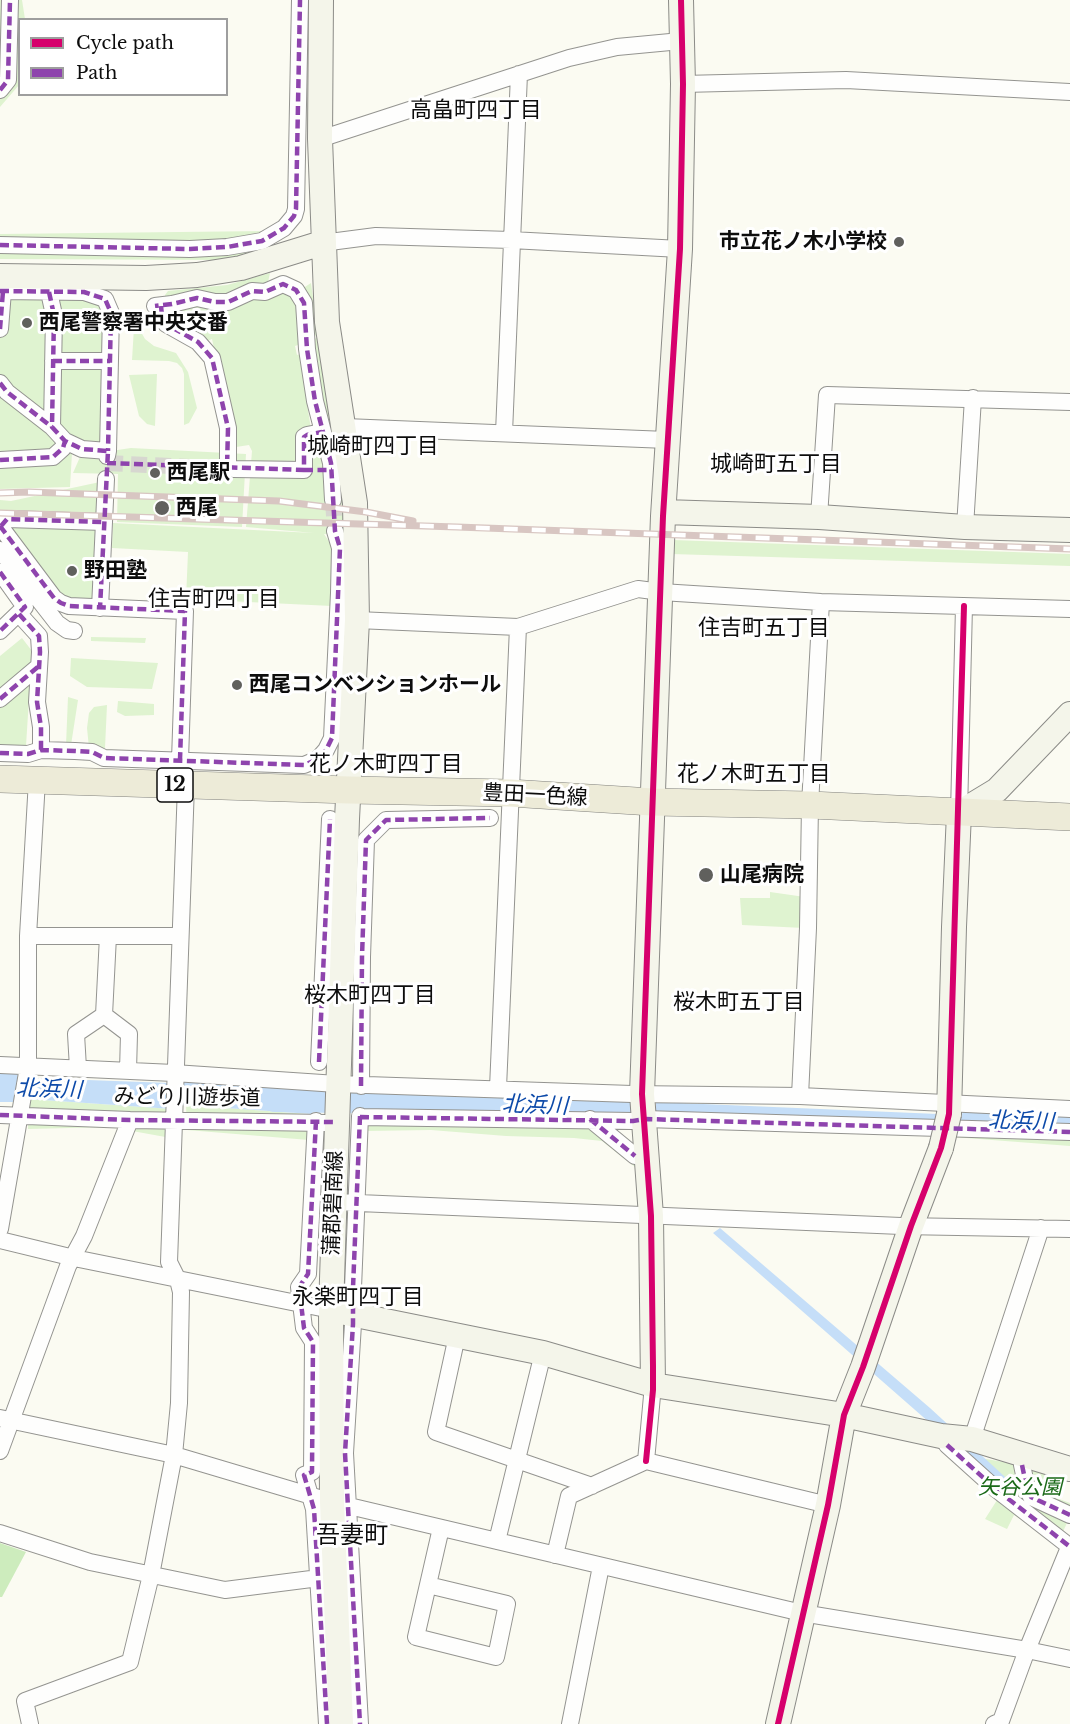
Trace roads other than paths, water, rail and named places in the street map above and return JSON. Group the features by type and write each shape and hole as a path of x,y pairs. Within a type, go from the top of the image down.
{"main road":[{"name":"豊田一色線","path":"0,779 37,780 183,772 349,790 510,793 652,802 810,805 1070,817"}],"street":[{"path":"0,90 8,80 10,0"},
{"path":"0,245 190,249 226,247 262,241 284,228 294,216 296,209 300,0"},
{"name":"蒲郡碧南線","path":"321,0 322,243 333,430 355,503 357,620 349,790 349,1087 323,1122 346,1203 327,1580 341,1724"},
{"path":"646,1461 653,1385 651,1216 643,1105 652,802 667,440 680,249 683,84 681,0"},
{"path":"320,139 569,58 617,47 681,41"},
{"path":"504,433 519,74"},
{"path":"683,84 846,80 1070,92"},
{"path":"1,286 197,275 241,268 322,243 376,236 680,249"},
{"path":"332,470 230,467 228,428 212,358 198,342 166,324 158,306 197,298 228,302 252,291 265,292 283,284 296,290 304,303 307,349 333,430 333,500"},
{"path":"0,383 7,392 52,427 65,441 82,449 108,453 111,313 105,299 84,292 49,292 1,286"},
{"path":"0,329 2,324 1,286"},
{"path":"49,292 54,315 52,427"},
{"path":"53,361 110,361"},
{"path":"819,518 827,395 1070,402"},
{"path":"965,527 973,398"},
{"path":"304,470 304,437 333,430 504,433 667,440"},
{"path":"0,460 53,457 63,448 65,441"},
{"path":"100,608 106,479"},
{"path":"664,512 1070,530"},
{"path":"30,1724 26,1701 130,1662 151,1575 174,1455 179,1403 181,1292 178,1280 168,1262 179,936 185,611 69,606 54,598 1,526 7,519 104,522"},
{"path":"0,753 28,753 41,750 92,752 104,758 183,772 304,765 318,759 332,738 340,548 335,531"},
{"path":"0,550 57,623 74,631"},
{"path":"0,572 25,607 0,631"},
{"path":"357,620 518,627 638,589 821,602 1070,609"},
{"path":"800,1096 808,928 810,805 821,602"},
{"path":"778,1724 828,1505 843,1415 941,1148 949,1108 964,606"},
{"path":"20,614 39,636 37,702 41,727 41,750"},
{"path":"498,1088 518,627"},
{"path":"0,699 39,666"},
{"path":"959,813 997,790 1070,714"},
{"path":"0,1229 28,1067 28,936 37,780"},
{"path":"349,1087 362,957 366,840 386,820 490,818"},
{"path":"319,1062 330,819"},
{"path":"28,936 179,936"},
{"path":"104,1015 108,936"},
{"path":"78,1068 76,1034 104,1015"},
{"path":"104,1015 129,1034 128,1071"},
{"path":"0,1065 174,1072 349,1087 498,1088 643,1105 1070,1132"},
{"path":"643,1105 800,1096 949,1108 1070,1109"},
{"path":"643,1105 633,1121 360,1116 346,1203 911,1226 1070,1229"},
{"name":"みどり川遊歩道","path":"0,1115 130,1120 323,1122"},
{"path":"590,1119 634,1156"},
{"path":"0,1451 6,1419 130,1120"},
{"path":"323,1122 308,1274 299,1287 304,1328 313,1342 312,1472 304,1475 330,1501 360,1724"},
{"path":"971,1439 1041,1228"},
{"path":"0,1240 178,1280 543,1353 653,1385 843,1415 944,1440 971,1439 1070,1468"},
{"path":"456,1336 436,1432 592,1486"},
{"path":"497,1541 543,1353"},
{"path":"6,1419 174,1455 330,1501 802,1613 1070,1659"},
{"path":"944,1440 997,1490 1070,1546 1000,1721 993,1724"},
{"path":"555,1555 569,1496 646,1461 828,1505"},
{"path":"1022,1465 1031,1497 1070,1515"},
{"path":"428,1585 507,1604 496,1658 416,1637 441,1528"},
{"path":"0,1533 90,1562 225,1590 327,1580 327,1724"},
{"path":"570,1724 601,1566"}],"water":[{"name":"北浜川","path":"0,1074 18,1074 15,1102 0,1102"},
{"name":"北浜川","path":"33,1078 170,1083 172,1109 29,1099"},
{"path":"183,1082 314,1089 312,1114 183,1105"},
{"name":"北浜川","path":"364,1089 633,1100 634,1117 363,1107"},
{"name":"北浜川","path":"656,1102 938,1114 935,1126 655,1115"},
{"name":"北浜川","path":"963,1111 1070,1115 1070,1130 959,1125"},
{"path":"720,1228 930,1408 1016,1487 1011,1494 713,1233"}],"waterway":[{"name":"北浜川","path":"275,1098 403,1100"}],"tunnel":[{"path":"107,463 233,469"},
{"path":"333,500 335,531"}],"railway":[{"path":"0,493 29,492 279,501 366,512 413,521"},
{"path":"0,513 1070,549"}],"place":[{"name":"市立花ノ木小学校","path":"899,242"},
{"name":"西尾警察署中央交番","path":"27,323"},
{"name":"西尾駅","path":"155,473"},
{"name":"西尾","path":"162,508"},
{"name":"野田塾","path":"72,571"},
{"name":"西尾コンベンションホール","path":"237,685"},
{"name":"山尾病院","path":"706,875"}],"district":[{"name":"高畠町四丁目","path":"476,111"},
{"name":"城崎町四丁目","path":"373,447"},
{"name":"城崎町五丁目","path":"776,465"},
{"name":"住吉町四丁目","path":"214,600"},
{"name":"住吉町五丁目","path":"764,629"},
{"name":"花ノ木町四丁目","path":"386,765"},
{"name":"花ノ木町五丁目","path":"754,775"},
{"name":"桜木町四丁目","path":"370,996"},
{"name":"桜木町五丁目","path":"739,1003"},
{"name":"永楽町四丁目","path":"358,1298"},
{"name":"吾妻町","path":"352,1536"}],"park label":[{"name":"矢谷公園","path":"1020,1488"}]}
